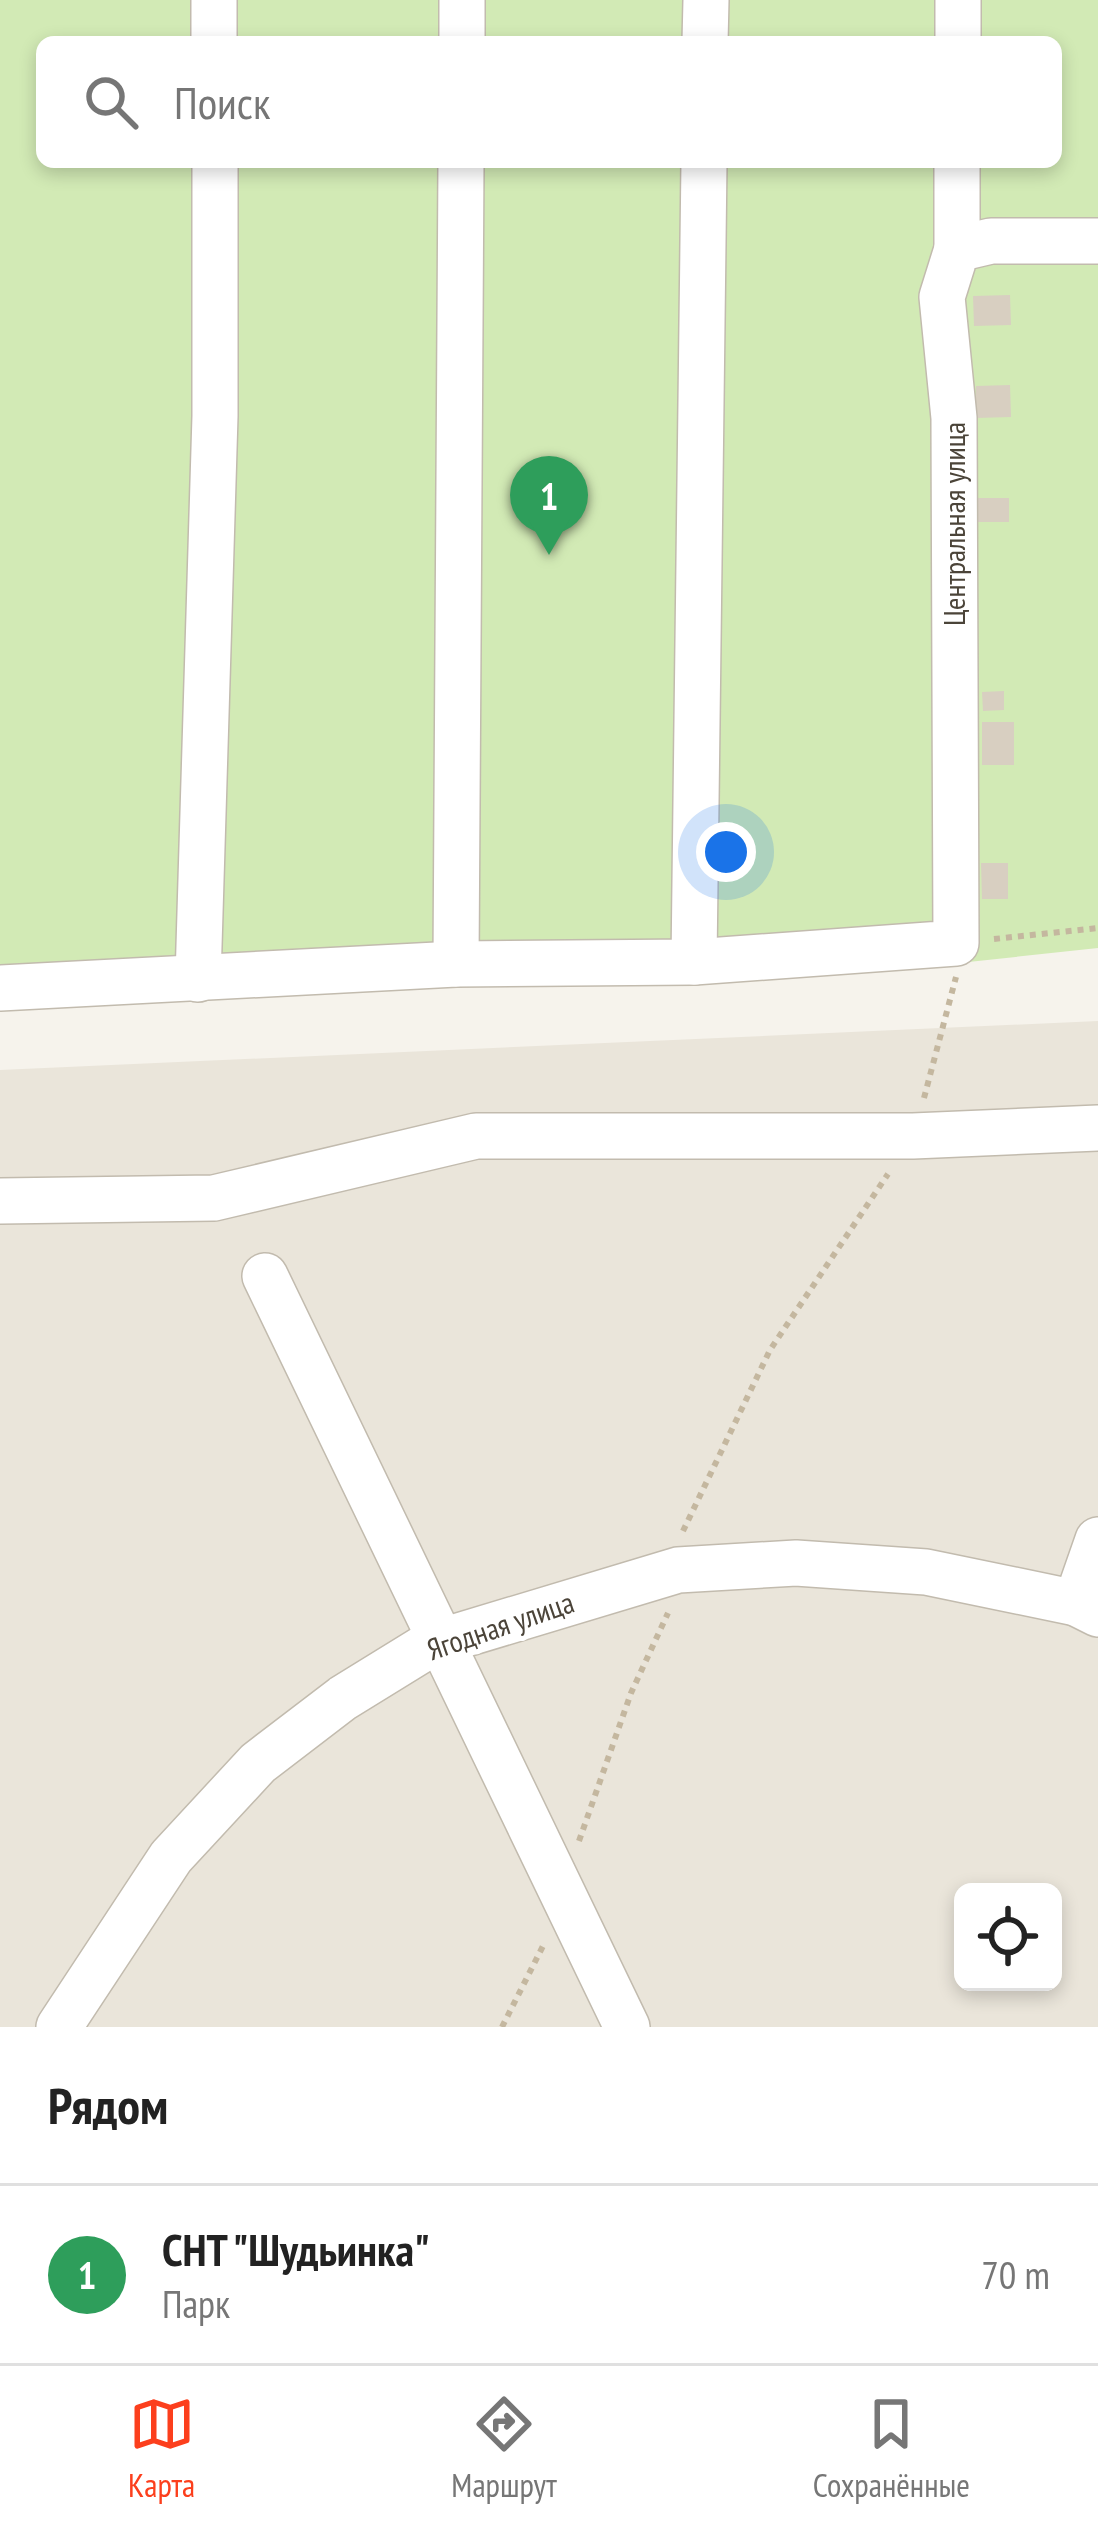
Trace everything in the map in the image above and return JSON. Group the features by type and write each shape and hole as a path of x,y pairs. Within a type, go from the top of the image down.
{"street":[{"path":"214,0 214,36"},
{"path":"462,0 462,36"},
{"path":"705,36 706,0"},
{"path":"958,0 958,36"},
{"path":"198,979 215,416 215,168"},
{"path":"456,964 461,168"},
{"path":"694,962 704,168"},
{"name":"Центральная улица","path":"956,943 953,418 942,297 957,249 958,168"},
{"path":"957,249 991,241 1098,241"},
{"path":"0,988 456,964 694,962 956,943"},
{"path":"0,1201 214,1198 476,1136 914,1136 1098,1128"},
{"path":"265,1276 627,2027"},
{"path":"1087,1608 1098,1540"},
{"name":"Ягодная улица","path":"59,2027 171,1857 258,1763 343,1698 441,1641 678,1570 796,1563 926,1572 1087,1608"}],"path":[{"path":"914,1136 959,963 956,943 1098,928"}],"shaded area":[{"path":"1098,1021 1098,2027 0,2027 0,1070"}],"green space":[{"path":"0,0 1098,0 1098,948 959,963 0,1000"}],"building":[{"path":"1010,295 1011,325 974,326 973,296"},
{"path":"1010,385 1011,417 976,418 976,386"},
{"path":"977,498 1009,498 1009,522 978,522"},
{"path":"1004,691 1004,710 983,711 982,692"},
{"path":"982,722 1014,722 1014,765 982,765"},
{"path":"981,863 1008,863 1008,899 982,899"}],"place":[{"name":"СНТ \"Шудьинка\"","path":"549,555"}]}
